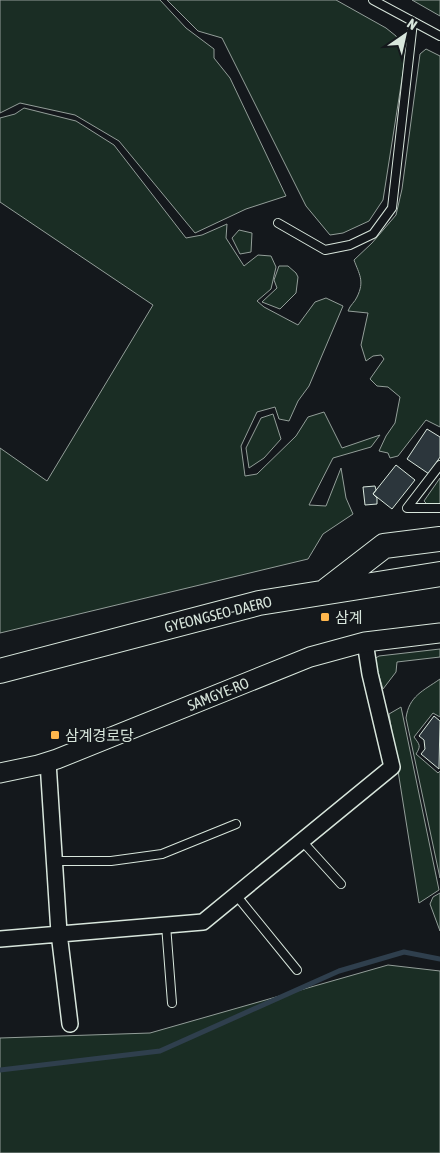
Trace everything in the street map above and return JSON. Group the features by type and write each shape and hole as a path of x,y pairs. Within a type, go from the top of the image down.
{"main road":[{"path":"326,591 384,546 440,539"},
{"name":"GYEONGSEO-DAERO","path":"0,671 259,602 440,574"}],"street":[{"name":"SAMGYE-RO","path":"0,774 48,762 310,658 365,642 440,633"},
{"path":"0,939 203,922 392,767 370,674 365,642"},
{"path":"48,762 59,933 70,1024"}],"lane":[{"path":"373,0 440,36"},
{"path":"278,223 325,250 350,245 373,234 392,208 414,22"},
{"path":"440,464 407,508 440,508"},
{"path":"55,861 111,861 162,854 236,824"},
{"path":"302,841 341,884"},
{"path":"236,895 297,970"},
{"path":"166,925 172,1003"}],"green space":[{"path":"0,0 160,0 186,28 214,49 214,58 230,78 286,196 246,209 195,233 119,141 75,115 20,103 0,113"},
{"path":"167,0 336,0 386,28 396,36 406,53 383,200 369,221 343,233 330,235 306,206 222,38 198,31"},
{"path":"412,0 440,0 440,16"},
{"path":"426,49 440,56 440,427 426,420 398,456 390,458 388,453 379,451 395,423 400,397 388,387 377,386 370,379 384,359 381,355 373,356 366,361 361,345 368,313 348,311 356,299 361,286 354,260 372,243 396,215 402,189 420,54"},
{"path":"24,108 76,121 114,145 186,238 202,235 227,224 226,238 244,266 258,255 271,256 276,267 271,289 257,301 264,307 298,325 315,302 326,298 343,306 309,386 298,401 289,421 279,419 275,407 257,412 241,446 245,476 257,474 296,436 308,417 324,412 342,448 380,435 371,447 333,458 309,505 326,506 341,468 346,498 353,514 323,534 308,559 0,633 0,448 47,481 153,305 0,202 0,118 15,114"},
{"path":"239,230 252,233 251,252 240,254 232,238"},
{"path":"279,266 288,266 298,277 296,293 280,309 262,302 277,288 274,280"},
{"path":"273,414 281,439 264,458 249,468 246,448 261,418"},
{"path":"440,478 440,504 428,505 424,501"},
{"path":"440,649 440,657 397,662 396,672 383,689 374,659 379,656"},
{"path":"440,679 440,717 433,713 414,737 419,746 416,754 438,773 440,771 440,878 406,718 410,704 414,699"},
{"path":"401,707 439,890 419,903 389,714"},
{"path":"440,893 440,931 430,904 433,897"},
{"path":"388,965 440,971 440,1153 0,1153 0,1038 150,1033"}],"building":[{"path":"427,429 440,437 440,457 429,474 407,459"},
{"path":"396,465 415,480 392,509 373,494"},
{"path":"375,486 376,490 373,494 377,498 377,504 365,505 363,487"},
{"path":"434,716 440,721 439,769 421,754 425,749 424,740 419,736"}],"waterway":[{"path":"0,1070 160,1051 339,971 404,952 440,959"}],"place":[{"name":"삼계","path":"325,617"},
{"name":"삼계경로당","path":"55,735"}]}
